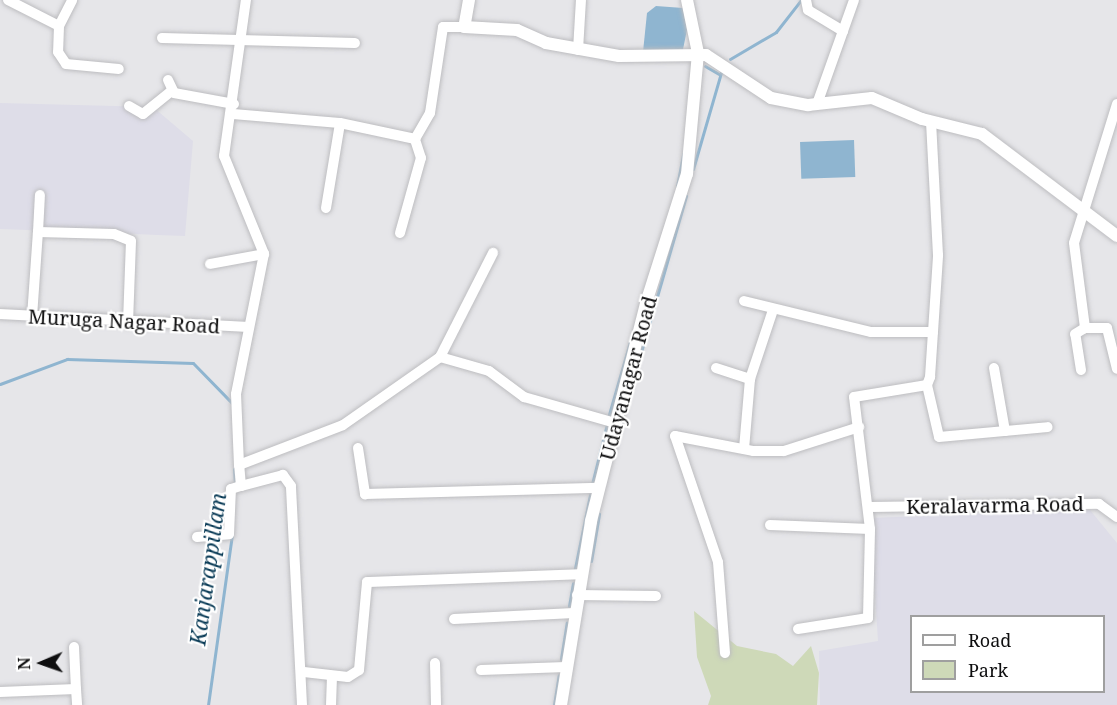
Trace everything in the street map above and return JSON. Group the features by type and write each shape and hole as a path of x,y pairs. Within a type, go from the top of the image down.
{"street":[{"path":"8,0 59,26"},
{"path":"72,0 59,26 58,52 66,64 119,69"},
{"path":"197,537 229,534 239,465 236,394 264,254 227,167 225,144 234,109 240,38 246,0"},
{"path":"464,27 469,0"},
{"path":"578,50 581,0"},
{"name":"Udayanagar Road","path":"561,705 581,574 615,423 687,174 698,53 687,0"},
{"path":"806,0 808,10 843,31"},
{"path":"817,104 854,0"},
{"path":"400,233 421,158 415,139 430,113 443,27 464,27 517,30 578,50 619,56 698,53 721,62 762,95 817,104 872,98 931,122 1003,144 1042,182 1117,236"},
{"path":"162,38 240,38 355,43"},
{"path":"168,80 171,92"},
{"path":"171,92 234,109 340,123 415,139"},
{"path":"129,106 143,114 171,92"},
{"path":"1085,328 1074,243 1087,213 1117,104"},
{"path":"931,122 938,255 927,385 939,437 1048,427"},
{"path":"326,208 340,123"},
{"path":"32,317 40,195"},
{"path":"38,232 128,236 128,323"},
{"path":"239,465 343,425 440,357 493,253"},
{"path":"210,264 264,254"},
{"path":"744,301 773,310 871,332 933,332"},
{"path":"744,449 750,379 773,310"},
{"name":"Muruga Nagar Road","path":"0,314 128,323 249,327"},
{"path":"1081,370 1076,334 1085,328 1107,328 1117,369"},
{"path":"440,357 489,371 524,397 615,423"},
{"path":"716,368 750,379"},
{"path":"994,368 1005,431"},
{"path":"798,629 868,618 870,507 854,397 927,385"},
{"path":"725,653 718,562 675,435 744,449 784,451 859,427"},
{"path":"358,448 365,494 600,488"},
{"path":"236,487 283,475 289,479 304,672 302,705"},
{"name":"Keralavarma Road","path":"870,507 1099,504 1117,517"},
{"path":"770,525 870,529"},
{"path":"304,672 352,677 359,670 367,582 581,574"},
{"path":"577,595 656,596"},
{"path":"454,619 574,613"},
{"path":"74,647 77,705"},
{"path":"435,663 436,705"},
{"path":"481,670 566,667"},
{"path":"332,676 332,705"},
{"path":"0,692 76,689"}],"shaded area":[{"path":"0,103 153,107 193,141 185,236 0,229"},
{"path":"1090,510 1117,543 1117,705 820,705 819,651 878,641 870,518"}],"green space":[{"path":"694,611 737,646 776,654 793,666 811,646 819,673 817,705 708,705 711,696 697,657"}],"water":[{"path":"656,6 683,8 687,30 682,54 643,52 647,13"},
{"path":"854,140 855,177 801,179 800,142"}],"waterway":[{"path":"730,59 776,32 801,0"},
{"path":"705,66 719,74"},
{"path":"693,169 722,69"},
{"path":"677,186 683,154"},
{"path":"632,383 686,196"},
{"path":"608,418 632,335"},
{"path":"0,384 67,359 193,363 232,403"},
{"path":"592,484 607,424"},
{"name":"Kanjarappillam","path":"234,469 235,484"},
{"path":"574,573 590,495"},
{"path":"591,561 599,514"},
{"name":"Kanjarappillam","path":"208,705 232,535"},
{"path":"569,606 573,583"},
{"path":"561,659 567,622"},
{"path":"554,705 559,675"}]}
